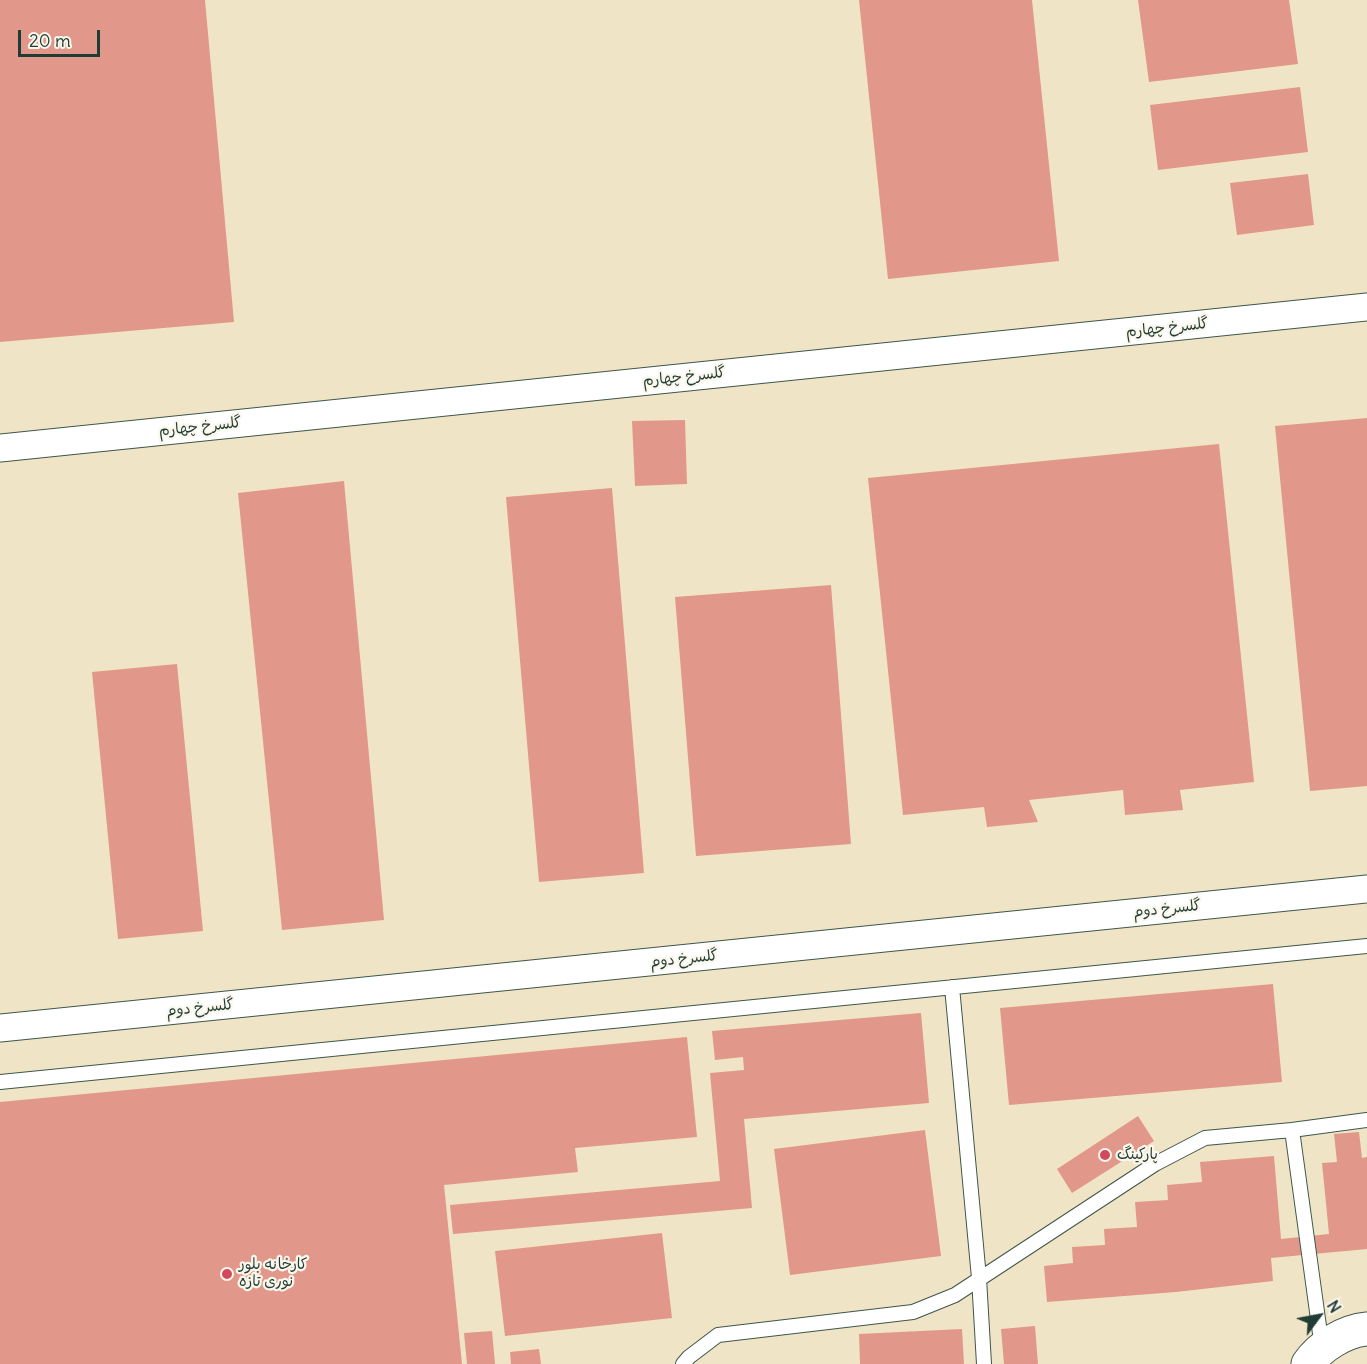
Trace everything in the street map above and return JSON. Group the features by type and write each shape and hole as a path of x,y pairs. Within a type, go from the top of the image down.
{"street":[{"name":"گلسرخ چهارم","path":"0,448 1367,307"},
{"name":"گلسرخ دوم","path":"0,1028 1367,889"},
{"path":"1315,1357 1335,1339 1367,1329"}],"lane":[{"path":"0,1082 1367,946"},
{"path":"952,987 979,1278 984,1364"},
{"path":"683,1364 689,1356 718,1335 914,1312 955,1295 1155,1164 1205,1138 1292,1131 1367,1120"},
{"path":"1292,1131 1315,1357"}],"building":[{"path":"0,0 205,0 234,322 0,342"},
{"path":"859,0 1032,0 1059,261 888,279"},
{"path":"1138,0 1289,0 1298,64 1149,82"},
{"path":"1300,87 1308,152 1158,170 1150,105"},
{"path":"1308,174 1314,225 1237,235 1230,183"},
{"path":"1367,418 1367,786 1310,791 1275,426"},
{"path":"685,420 687,484 635,486 632,421"},
{"path":"1219,444 1254,782 1180,790 1183,810 1125,815 1123,790 1029,800 1038,822 987,827 984,807 903,815 868,478"},
{"path":"344,481 384,920 282,930 238,493"},
{"path":"612,488 644,873 539,882 506,497"},
{"path":"831,585 851,844 696,856 675,597"},
{"path":"177,664 203,931 118,939 92,672"},
{"path":"1273,984 1282,1082 1009,1105 1000,1008"},
{"path":"921,1013 929,1103 744,1119 752,1208 453,1234 450,1205 720,1181 710,1073 744,1070 743,1057 715,1060 712,1031"},
{"name":"کارخانه بلور نوری تازه","path":"687,1037 697,1137 575,1148 578,1172 444,1185 462,1364 0,1364 0,1102"},
{"name":"پارکینگ","path":"1138,1116 1154,1141 1072,1193 1057,1169"},
{"path":"925,1130 941,1256 790,1275 774,1149"},
{"path":"1359,1132 1362,1158 1367,1157 1367,1249 1271,1258 1273,1281 1176,1292 1047,1302 1044,1266 1073,1263 1072,1247 1105,1245 1104,1229 1137,1227 1135,1202 1168,1200 1167,1185 1202,1182 1200,1162 1274,1156 1281,1239 1329,1234 1322,1163 1337,1162 1334,1134"},
{"path":"662,1233 672,1318 505,1336 495,1251"},
{"path":"1035,1326 1038,1364 1004,1364 1001,1329"},
{"path":"962,1329 964,1364 860,1364 859,1334"},
{"path":"492,1331 495,1364 467,1364 464,1333"},
{"path":"539,1349 541,1364 511,1364 510,1352"}],"place":[{"name":"پارکینگ","path":"1105,1155"},
{"name":"کارخانه بلور نوری تازه","path":"227,1274"}]}
